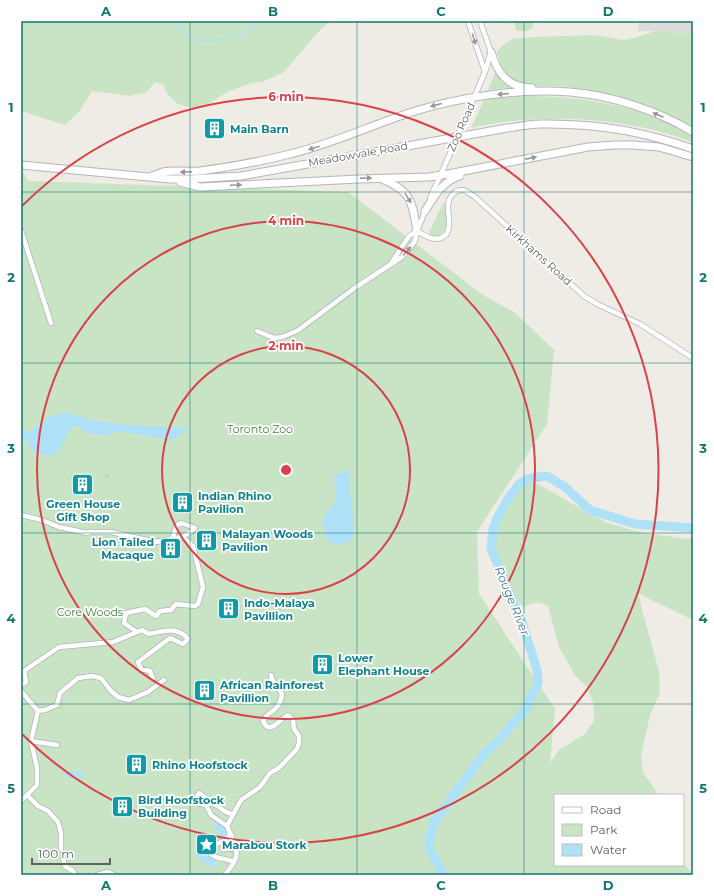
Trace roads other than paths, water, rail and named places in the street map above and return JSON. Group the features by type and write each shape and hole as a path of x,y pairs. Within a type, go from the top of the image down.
{"main road":[{"path":"491,52 495,66 504,78 518,86 570,92 632,105 663,117 693,132"},
{"path":"149,177 163,172 198,171 292,154 329,143 412,112 456,100 499,94 570,92"},
{"name":"Meadowvale Road","path":"21,165 170,179 241,176 507,128 539,124 571,124 621,130 664,139 693,149"},
{"path":"170,179 200,187 440,176 588,147 615,145 659,147 693,157"},
{"path":"425,211 438,190 446,182 454,177 493,166"},
{"path":"380,178 397,186 404,191 411,200 417,231"}],"street":[{"path":"468,21 485,72"},
{"path":"480,21 491,52"},
{"name":"Zoo Road","path":"257,331 267,336 282,338 297,331 356,287 391,265 409,236 417,231 485,72 491,52"},
{"name":"Kirkhams Road","path":"417,231 434,239 439,239 446,235 450,224 448,208 450,197 454,192 459,190 466,191 584,296 597,304 640,324 693,358"},
{"path":"21,230 51,323"},
{"path":"21,515 42,520 59,527 87,533 111,532 156,542 172,539 182,537 195,528 181,523 176,525 172,539"},
{"path":"137,632 124,622 126,613 145,609 156,616 160,611 171,610 176,604 195,606 198,604 203,588 189,533"},
{"path":"182,537 193,546"},
{"path":"21,685 26,682 22,672 59,646 113,642 142,630 149,634 170,629 185,635 188,639 183,644 170,638 138,662 141,669 150,671 153,678"},
{"path":"227,826 241,800 260,787 270,773 279,768 297,749 299,743 299,736 294,729 293,720 288,715 278,724 270,728 267,727 263,721 266,715 274,710 281,702 282,694 272,679 271,674"},
{"path":"38,711 57,705 60,693 78,678 92,676 101,678 111,691 118,697 129,700 148,692 164,680"},
{"path":"21,691 38,711"},
{"path":"21,801 37,785 38,781 34,751 31,741 38,711"},
{"path":"31,741 57,745"},
{"path":"27,795 58,822 61,833 61,850"},
{"path":"225,875 238,854 237,848 227,826 211,814 206,804 218,805 227,814 233,814"},
{"path":"230,835 226,840 212,846 211,854 214,857 229,859 234,862"},
{"path":"225,849 237,848"},
{"path":"64,858 65,866 76,875"},
{"path":"97,875 108,872 114,875"}],"water":[{"path":"68,412 96,421 128,425 190,428 172,440 125,432 112,432 106,436 89,433 77,426 70,429 60,449 52,456 34,452 21,435 21,427 30,432 49,417"},
{"path":"347,469 350,476 350,495 354,520 352,541 338,545 327,540 322,521 326,513 333,506 337,495 334,476"},
{"path":"70,770 75,773 81,771 84,775 83,779 76,776 69,779 64,773"},
{"name":"Marabou Stork","path":"214,822 220,824 227,830 226,838 213,842 206,850 211,857 215,859 215,863 217,865 216,867 203,862 195,851 208,839 218,836 220,831 213,828"}],"waterway":[{"path":"173,21 186,34 199,40 217,40 237,35 246,31 260,21"},
{"name":"Rouge River","path":"444,875 430,851 429,841 434,822 484,754 498,741 525,710 538,683 537,670 521,619 491,549 493,530 497,518 508,499 519,484 531,478 547,476 565,487 590,510 635,524 693,528"}],"place":[{"name":"Main Barn","path":"214,129"},
{"name":"Green House Gift Shop","path":"83,484"},
{"name":"Indian Rhino Pavilion","path":"183,502"},
{"name":"Malayan Woods Pavilion","path":"206,540"},
{"name":"Lion Tailed Macaque","path":"170,548"},
{"name":"Indo-Malaya Pavillion","path":"229,609"},
{"name":"Lower Elephant House","path":"322,664"},
{"name":"African Rainforest Pavillion","path":"205,691"},
{"name":"Rhino Hoofstock","path":"137,765"},
{"name":"Bird Hoofstock Building","path":"123,806"},
{"name":"Marabou Stork","path":"206,845"}],"park label":[{"name":"Toronto Zoo","path":"260,429"},
{"name":"Core Woods","path":"90,612"}]}
